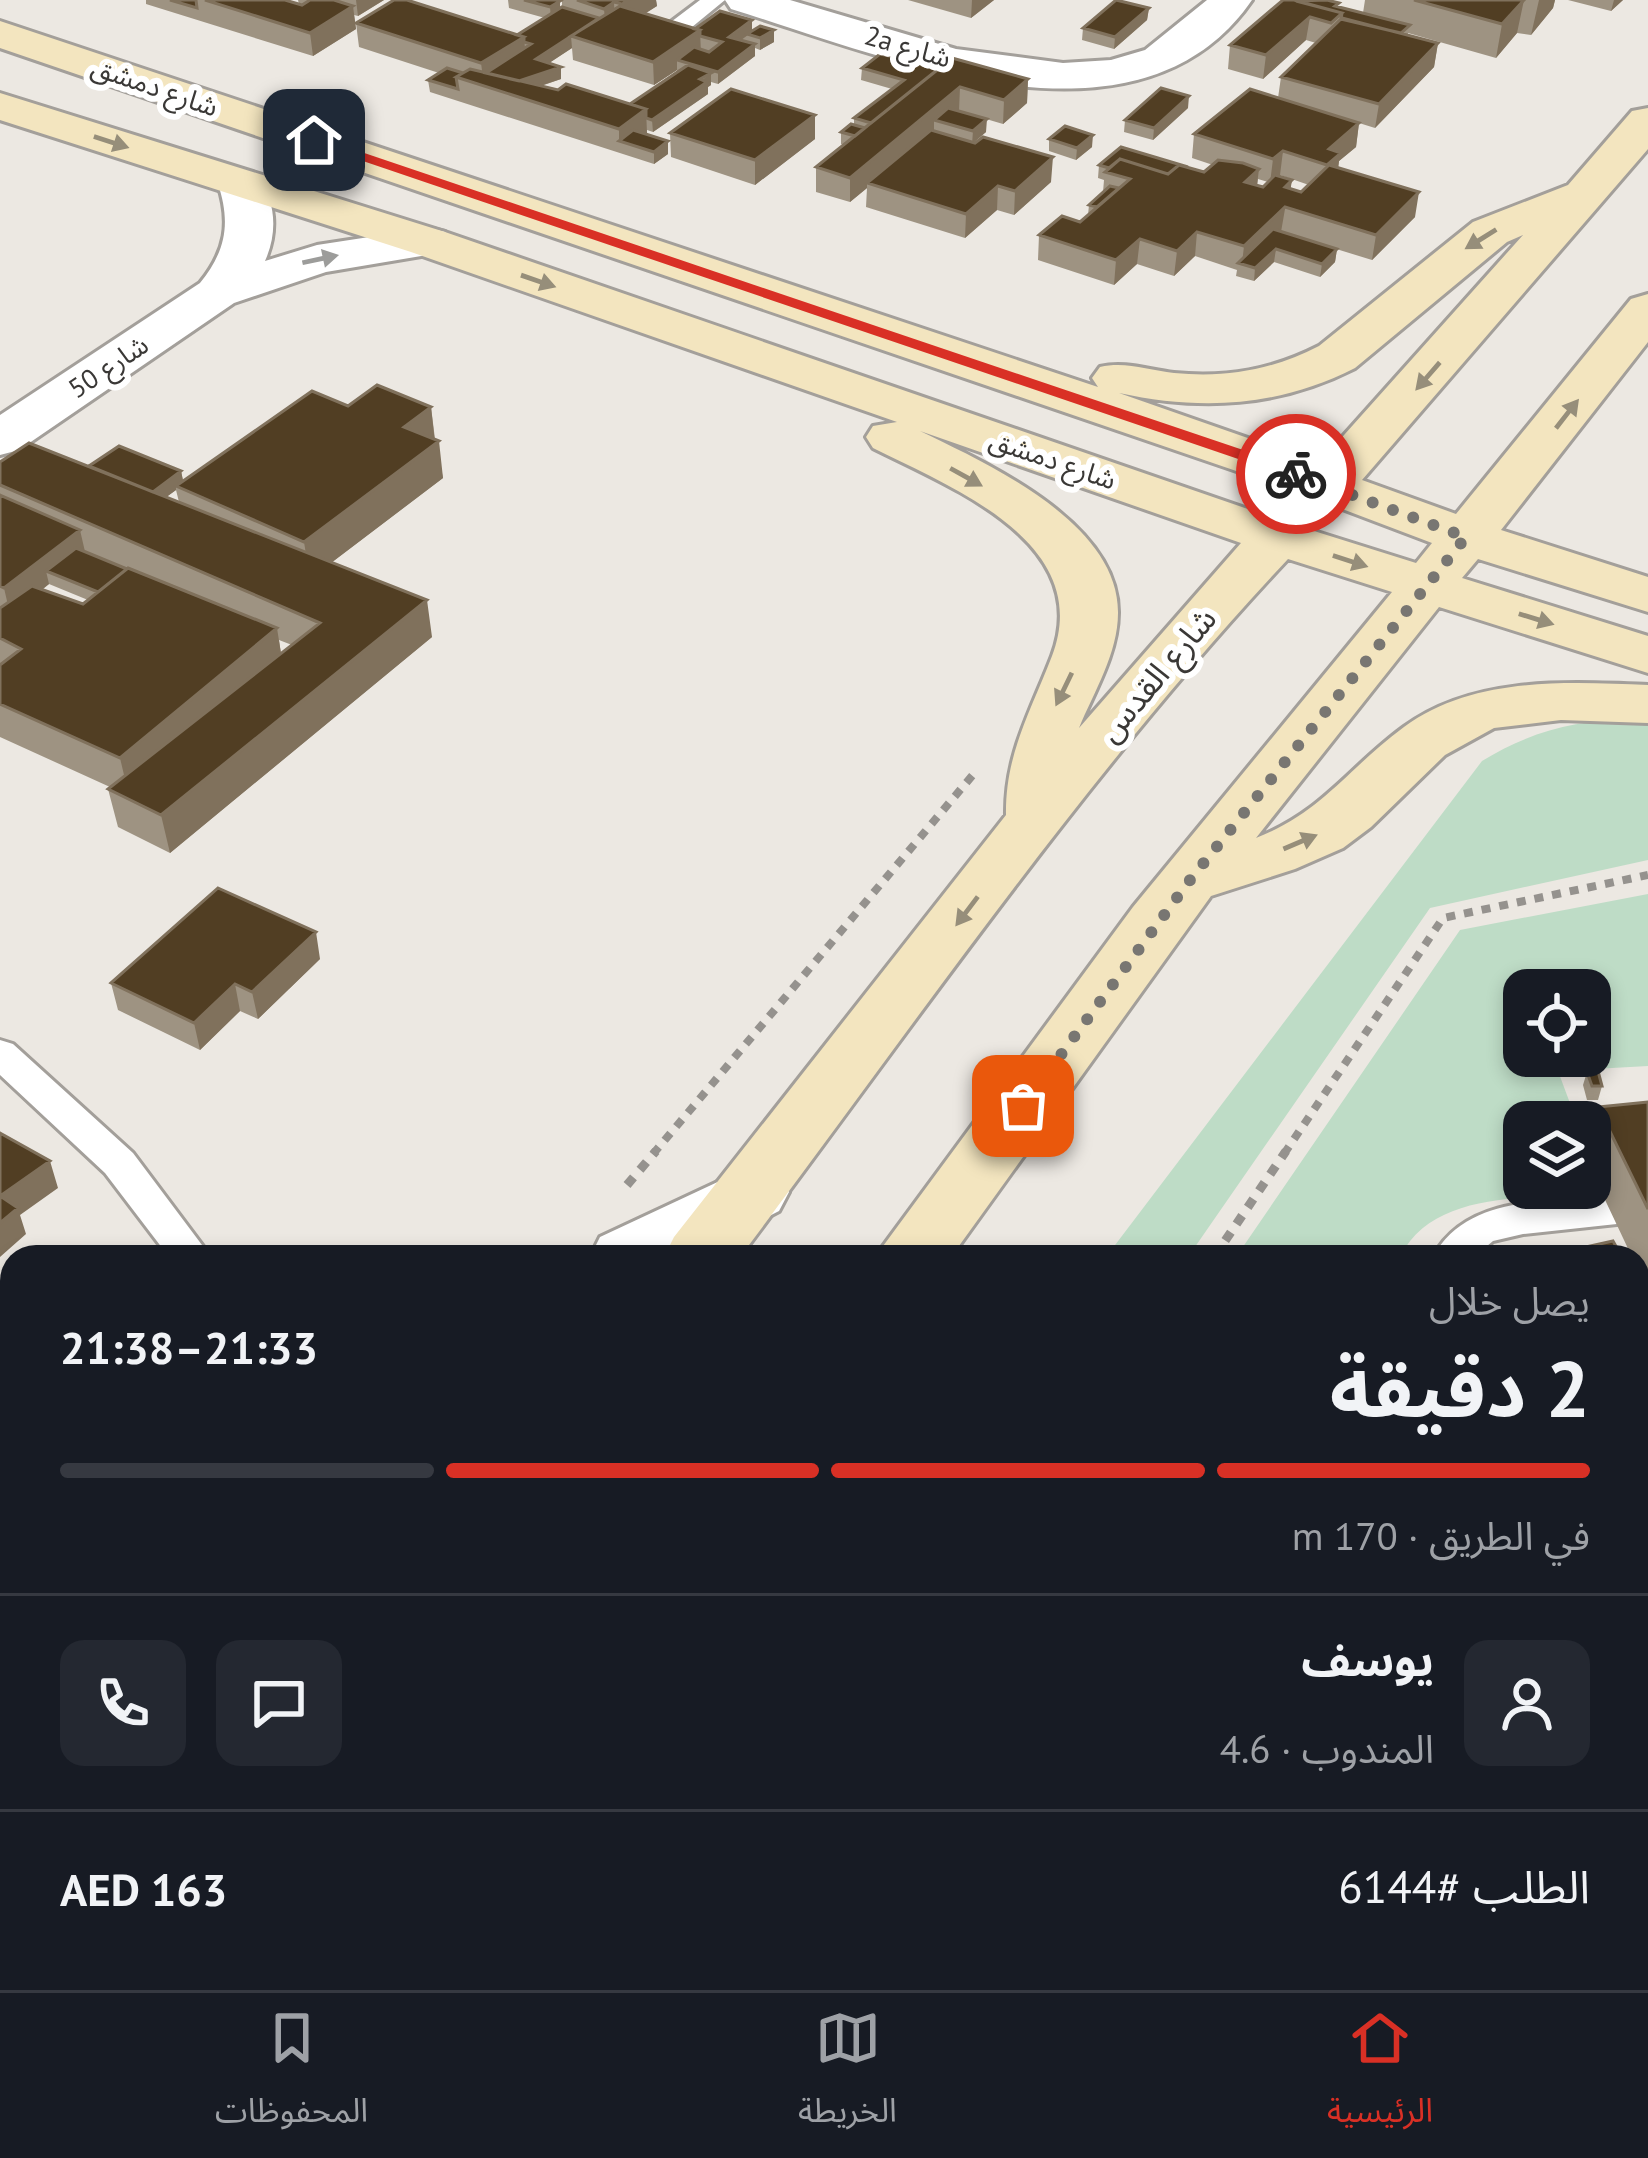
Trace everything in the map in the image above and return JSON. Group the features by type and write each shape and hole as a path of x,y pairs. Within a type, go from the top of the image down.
{"main road":[{"name":"شارع دمشق","path":"0,34 1215,443 1466,537 1648,595"},
{"name":"شارع دمشق","path":"0,106 428,242 1276,536 1648,655"},
{"name":"شارع القدس","path":"710,1245 1037,818 1276,536 1385,425 1648,122"},
{"path":"898,337 964,336 1153,386 1222,392 1257,388 1312,372 1337,357 1490,232 1588,194"},
{"path":"920,1245 1190,880 1424,585 1502,498 1648,309"},
{"path":"814,377 913,391 1207,481 1237,473 1235,464 1215,443"},
{"path":"814,377 878,429 1034,517 1057,537 1084,578 1090,626 1042,739 1034,780 1037,818"},
{"path":"1190,880 1320,834 1353,810 1429,737 1471,716 1540,704 1648,704"}],"street":[{"name":"2a شارع","path":"746,0 1000,72 1091,77 1133,69 1166,56 1232,0"},
{"name":"شارع 50","path":"217,293 249,248 254,226 241,184"},
{"name":"شارع 50","path":"0,439 217,293 317,259 428,242"},
{"path":"625,1223 754,1192"}],"lane":[{"path":"667,36 714,0"},
{"path":"0,1053 119,1163 182,1245"},
{"path":"1458,1245 1477,1228 1612,1213"}],"path":[{"path":"625,1223 985,760"},
{"path":"1222,1245 1444,918 1648,875"}],"green space":[{"path":"1648,720 1648,860 1430,908 1196,1245 1115,1245 1482,761 1562,727"},
{"path":"1648,894 1648,1066 1611,1068 1611,969 1503,969 1503,1077 1560,1077 1569,1101 1503,1101 1503,1200 1434,1220 1409,1245 1244,1245 1460,930"}],"building":[{"path":"170,0 196,0 197,8"},
{"path":"205,0 285,0 302,5 310,0 334,0 353,6 310,33"},
{"path":"394,0 524,37 481,63 356,23"},
{"path":"524,0 556,0 560,1 550,7"},
{"path":"577,0 629,0 604,9"},
{"path":"1116,0 1149,8 1115,37 1083,28"},
{"path":"1283,0 1342,13 1331,23 1310,17 1266,55 1230,45"},
{"path":"1327,0 1410,25 1401,33 1341,19 1342,13 1296,1"},
{"path":"1414,0 1524,0 1502,24"},
{"path":"620,6 700,30 653,62 571,36"},
{"path":"562,7 599,18 536,59 561,67 519,81 486,73 531,44 517,35"},
{"path":"720,11 752,20 729,37 755,44 718,72 677,60 694,47 709,52 722,42 700,36 695,29"},
{"path":"1342,18 1438,43 1379,104 1281,77"},
{"path":"760,26 774,30 760,38 747,34"},
{"path":"880,54 941,67 871,123 854,118 904,80 862,68"},
{"path":"952,58 1028,79 1004,100 960,87 850,178 816,167"},
{"path":"688,65 711,73 700,79 707,82 652,120 646,118 646,109 630,104"},
{"path":"447,68 463,73 456,77 458,89 428,80"},
{"path":"470,69 558,90 566,84 646,109 619,129 456,77"},
{"path":"1161,88 1189,96 1154,128 1125,120"},
{"path":"731,89 815,115 755,160 670,133"},
{"path":"1250,89 1359,123 1329,149 1341,153 1327,165 1283,151 1273,159 1194,134"},
{"path":"948,108 987,119 973,131 934,120"},
{"path":"851,124 865,128 855,136 841,132"},
{"path":"1065,126 1093,135 1077,148 1049,139"},
{"path":"633,130 668,141 654,152 619,141"},
{"path":"931,130 975,143 983,137 1053,157 1015,191 998,186 966,214 867,183"},
{"path":"1121,147 1188,167 1179,165 1168,174 1120,159 1109,168 1099,165"},
{"path":"1120,159 1168,174 1179,165 1204,172 1218,160 1243,163 1259,169 1245,182 1263,187 1275,175 1292,180 1285,187 1301,192 1329,165 1419,192 1376,235 1285,207 1244,246 1197,232 1177,251 1140,239 1116,260 1039,235 1062,216 1080,222 1130,179 1105,172"},
{"path":"1110,186 1119,188 1097,207 1089,205"},
{"path":"1273,229 1337,249 1322,264 1276,249 1255,268 1238,263"},
{"path":"377,385 431,407 404,427 439,441 304,542 176,486 312,391 348,406"},
{"path":"29,443 427,600 161,815 108,789 320,623 0,485 0,462"},
{"path":"119,446 181,471 153,492 89,466"},
{"path":"0,495 80,530 4,588 0,586"},
{"path":"76,548 127,569 98,592 46,571"},
{"path":"128,568 277,628 120,758 0,704 0,665 21,649 0,638 0,608 32,586 83,604"},
{"path":"218,888 316,932 252,992 235,984 194,1023 111,983"},
{"path":"1589,1077 1600,1077 1602,1086 1592,1086"},
{"path":"1648,1102 1648,1209 1611,1134 1611,1106"},
{"path":"0,1133 50,1161 0,1196"},
{"path":"0,1196 18,1208 0,1223"}],"way so far":[{"path":"1023,1106 1190,880 1466,537 1296,474"}],"route":[{"path":"314,140 1296,474"}]}
